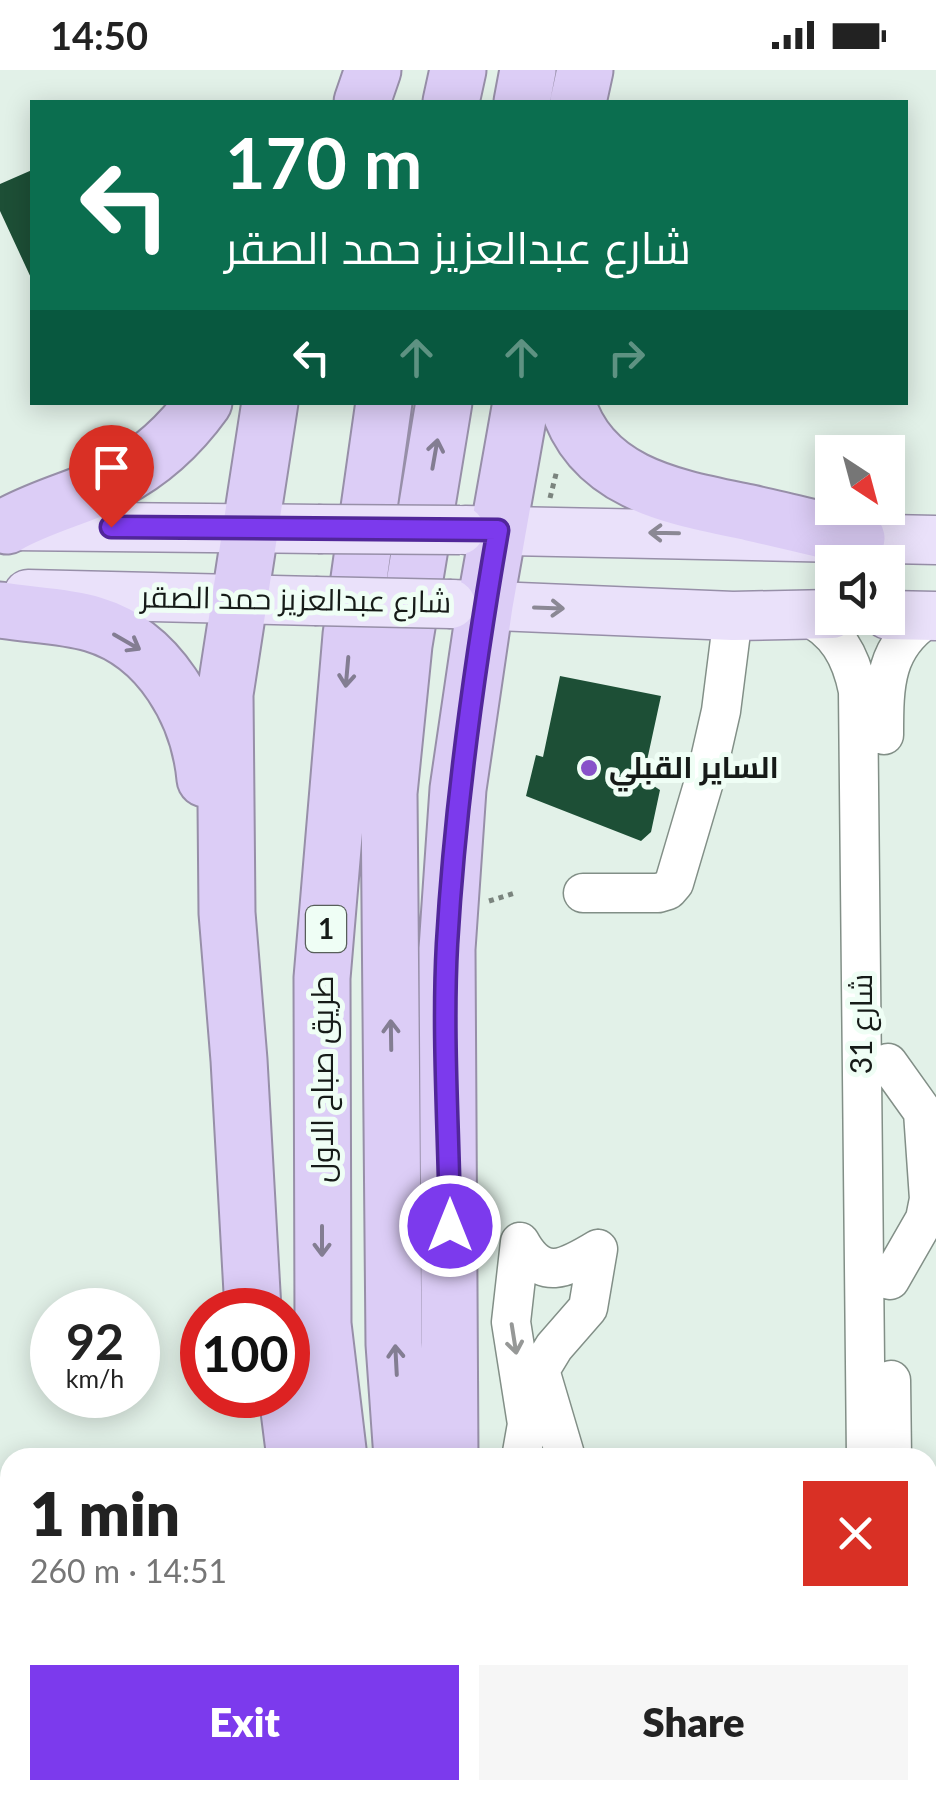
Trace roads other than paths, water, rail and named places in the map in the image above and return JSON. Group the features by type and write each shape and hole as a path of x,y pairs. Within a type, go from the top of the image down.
{"highway":[{"path":"363,100 373,70"},
{"path":"451,100 458,70"},
{"path":"522,100 528,70"},
{"path":"578,100 585,70"},
{"path":"3,526 114,481 141,465 188,424 202,405"},
{"path":"252,1288 227,913 226,694 270,405"},
{"name":"طريق صباح الاول","path":"338,1448 322,1324 322,978 350,635 384,405"},
{"name":"1","path":"401,1448 394,1344 389,793 404,645 444,405"},
{"path":"450,1448 447,950 468,605 500,530 521,405"},
{"path":"568,405 589,445 635,483 685,500 857,538"},
{"path":"0,610 96,625 145,653 184,702 203,764 233,978"},
{"path":"239,1060 271,1288"},
{"path":"259,1418 262,1448"},
{"path":"289,1418 294,1448"}],"main road":[{"path":"3,526 500,530 936,540"},
{"name":"شارع عبدالعزيز حمد الصقر","path":"0,593 468,605 732,616 815,626"}],"street":[{"path":"583,893 658,894 674,883 717,730 732,616"},
{"name":"شارع 31","path":"866,1448 876,1113 873,810 884,687 913,624"},
{"name":"شارع 31","path":"832,635 858,691 873,810 888,1063 876,1113 890,1280 892,1448"},
{"path":"888,1063 923,1112 929,1199 925,1219 890,1280"},
{"path":"520,1242 529,1259 542,1268 561,1268 598,1249 588,1308 554,1346 540,1370 534,1433 511,1322 520,1242"},
{"path":"450,1294 475,1448"}],"place":[{"name":"الساير القبلي","path":"589,768"}]}
